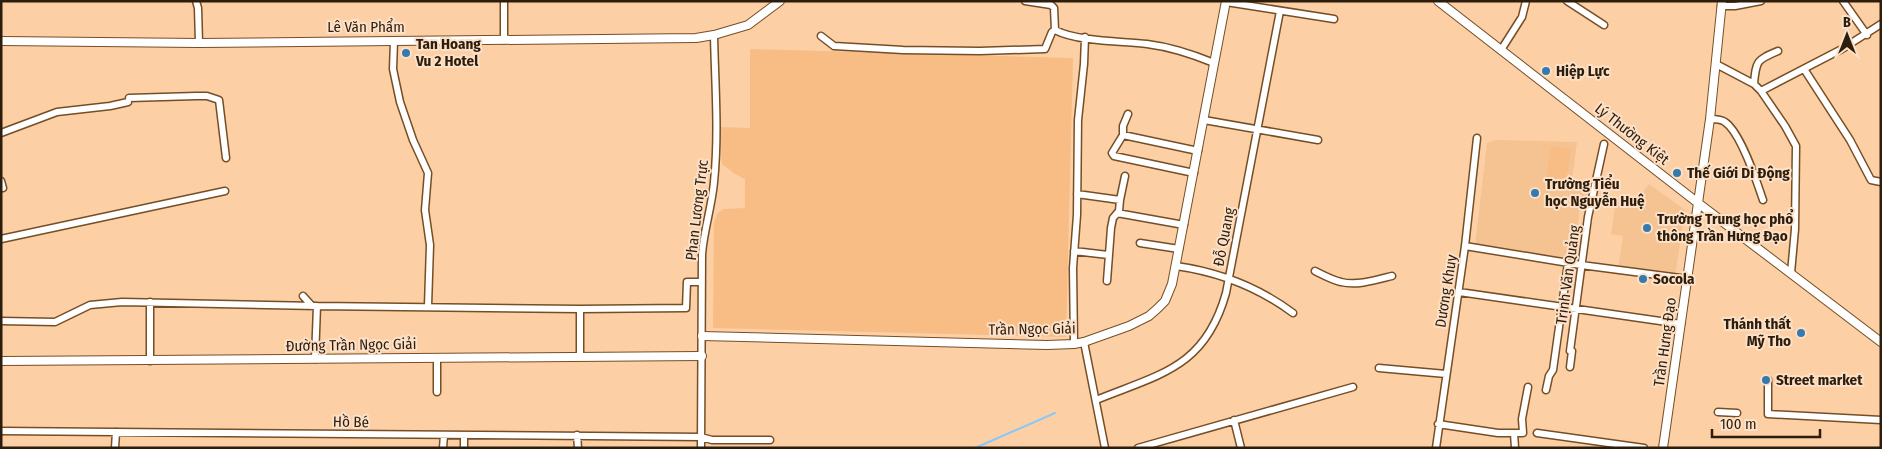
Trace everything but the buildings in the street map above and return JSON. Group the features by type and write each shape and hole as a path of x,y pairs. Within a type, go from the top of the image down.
{"street":[{"path":"196,1 200,43"},
{"path":"504,1 504,40"},
{"name":"Lê Văn Phẩm","path":"1,41 200,43 696,38 748,25 780,1"},
{"path":"821,36 830,44 842,47 903,50 1033,50 1047,48 1052,32 1055,30 1054,8 1052,5 1041,2 1025,1"},
{"name":"Lý Thường Kiệt","path":"1438,1 1881,342"},
{"path":"1501,50 1522,17 1526,1"},
{"path":"1567,1 1604,25"},
{"path":"1722,4 1735,6 1762,1"},
{"path":"1843,1 1867,35"},
{"path":"1226,2 1334,19"},
{"name":"Trần Ngọc Giải","path":"702,336 1047,345 1074,344 1129,326 1153,313 1165,301 1172,284 1226,2"},
{"name":"Trần Hưng Đạo","path":"1663,448 1710,119 1722,4"},
{"name":"Đỗ Quang","path":"1096,400 1156,376 1179,364 1201,345 1216,322 1229,278 1280,11"},
{"path":"1761,92 1867,35 1881,24"},
{"path":"1055,30 1100,40 1164,46 1183,50 1214,63"},
{"name":"Phan Lương Trực","path":"701,448 704,234 714,184 716,147 714,35"},
{"path":"1074,344 1073,268 1078,120 1085,37"},
{"path":"394,41 393,69 400,102 413,140 428,173 425,210 430,245 428,306"},
{"path":"1754,84 1760,59 1778,51"},
{"path":"1716,64 1754,84 1786,126 1796,146 1795,229 1791,273"},
{"path":"1804,69 1850,140 1871,180 1881,182"},
{"path":"1,133 57,112 110,106 129,100 207,96 219,100 226,158"},
{"path":"1128,114 1123,126 1123,135 1112,153 1114,156 1194,173"},
{"path":"1710,119 1725,122 1735,135 1750,165 1762,200"},
{"path":"1204,120 1318,140"},
{"path":"1123,135 1198,151"},
{"name":"Dương Khuy","path":"1436,448 1438,424 1459,292 1477,138"},
{"name":"Trịnh Văn Quảng","path":"1570,367 1589,209 1604,144"},
{"path":"1107,281 1112,222 1119,211 1125,176"},
{"path":"1,239 225,191"},
{"path":"1077,194 1120,200"},
{"path":"1117,213 1184,225"},
{"path":"1140,243 1179,249"},
{"path":"1465,246 1581,265 1688,279"},
{"path":"1074,251 1108,254"},
{"path":"1546,390 1549,376 1553,370 1568,263"},
{"path":"1176,266 1229,278 1265,295 1293,313"},
{"path":"1315,271 1346,283 1362,283 1392,276"},
{"path":"1,321 55,322 98,303 150,302 580,309 686,308 687,282 702,282"},
{"path":"1459,292 1680,324"},
{"path":"303,296 315,306"},
{"path":"150,302 150,361"},
{"path":"315,306 315,359"},
{"path":"580,309 580,356"},
{"path":"1084,342 1105,448"},
{"name":"Đường Trần Ngọc Giải","path":"1,361 702,356"},
{"path":"437,358 437,392"},
{"path":"1379,368 1446,374"},
{"path":"1768,380 1768,414 1881,420"},
{"path":"1138,448 1353,387"},
{"path":"1438,424 1498,433 1522,434 1522,419 1528,387"},
{"path":"1718,412 1737,413"},
{"path":"1234,420 1241,448"},
{"name":"Hồ Bé","path":"1,431 701,437 712,440 770,440"},
{"path":"115,448 116,432"},
{"path":"1537,433 1644,448"},
{"path":"1514,434 1515,448"},
{"path":"444,435 444,448"},
{"path":"464,435 464,448"},
{"path":"577,436 578,448"}],"shaded area":[{"path":"750,49 1073,58 1066,337 713,328 714,223 717,214 723,209 745,208 745,179 722,164 719,127 750,128"},
{"name":"Trường Tiểu học Nguyễn Huệ","path":"1496,140 1577,142 1572,180 1591,184 1587,202 1580,203 1577,236 1580,241 1576,262 1475,246 1487,143"},
{"path":"1551,146 1571,149 1565,188 1545,185"},
{"name":"Trường Trung học phổ thông Trần Hưng Đạo","path":"1649,184 1685,210 1675,277 1618,269 1623,236 1611,234 1616,201 1636,202"}],"waterway":[{"path":"975,448 1055,413"}],"place":[{"name":"Tan Hoang Vu 2 Hotel","path":"406,53"},
{"name":"Hiệp Lực","path":"1546,71"},
{"name":"Thế Giới Di Động","path":"1677,173"},
{"name":"Trường Tiểu học Nguyễn Huệ","path":"1535,193"},
{"name":"Trường Trung học phổ thông Trần Hưng Đạo","path":"1647,228"},
{"name":"Socola","path":"1643,279"},
{"name":"Thánh thất Mỹ Tho","path":"1801,333"},
{"name":"Street market","path":"1766,380"}]}
